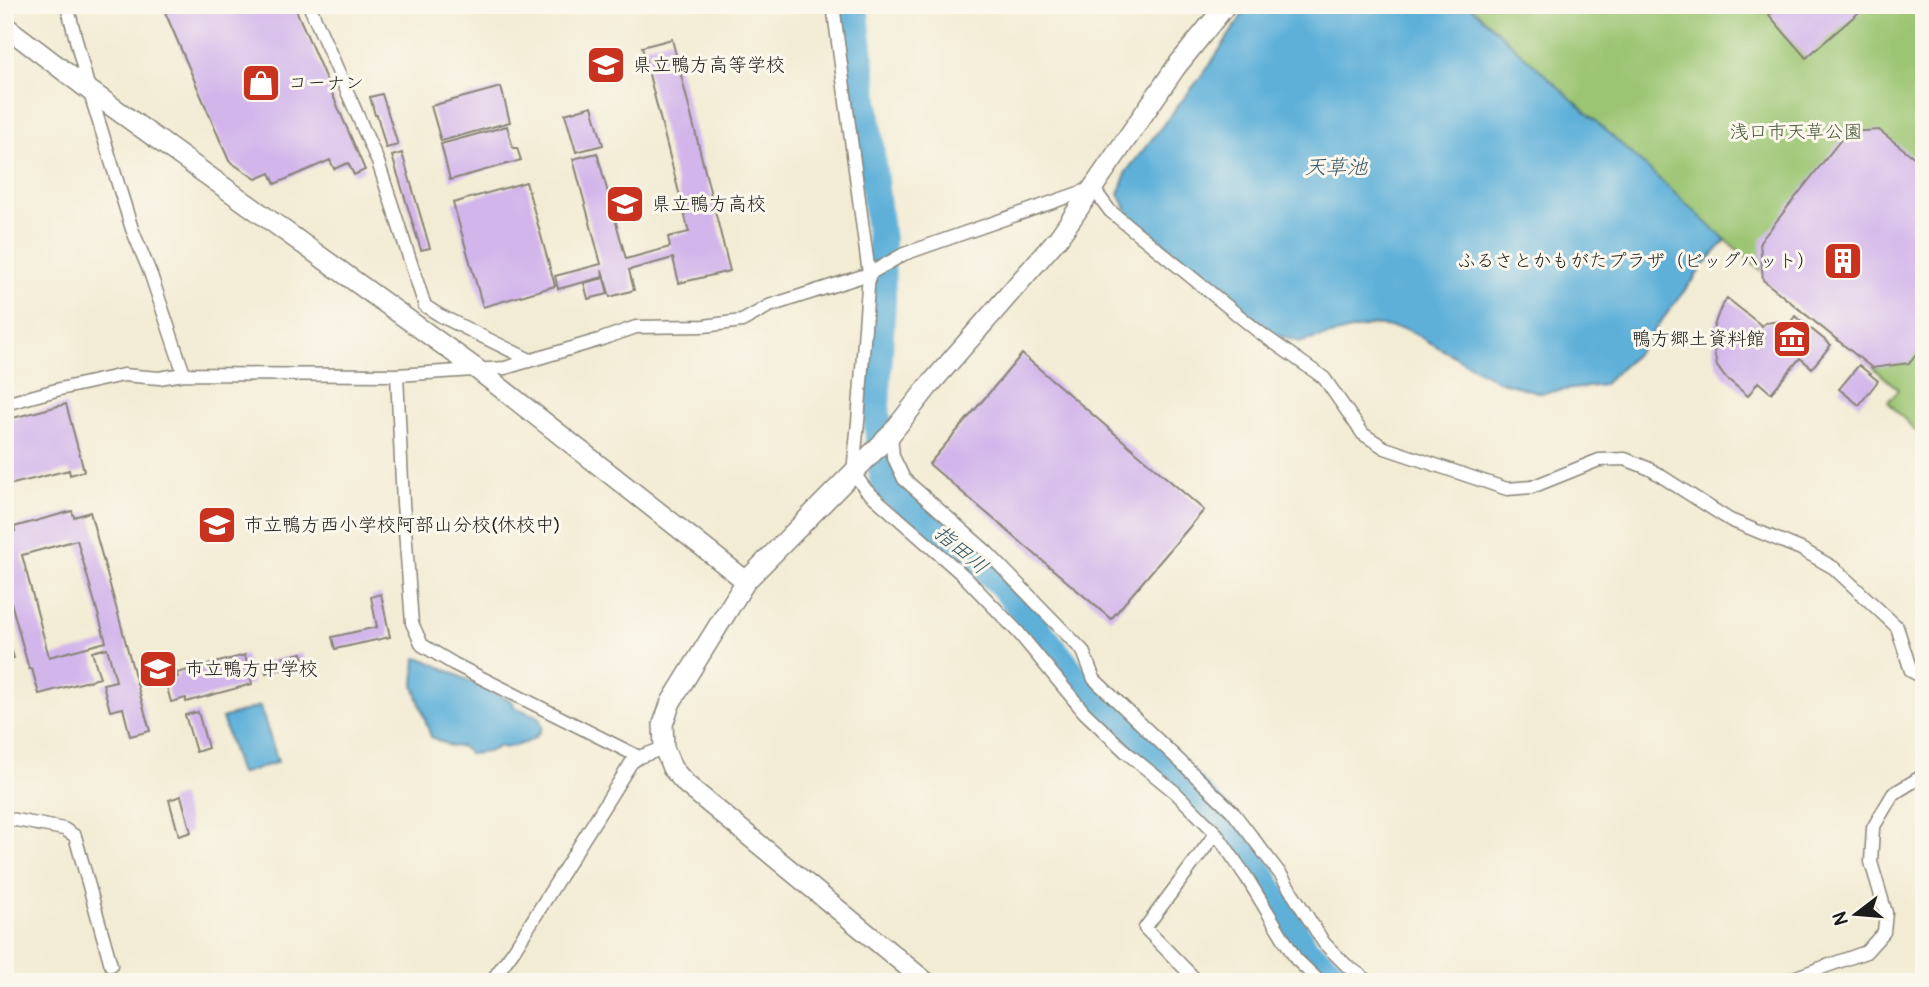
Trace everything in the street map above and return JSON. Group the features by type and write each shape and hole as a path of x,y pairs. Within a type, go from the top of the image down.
{"street":[{"path":"67,5 89,90 132,229 151,275 184,374"},
{"path":"309,5 377,162 425,306 530,360"},
{"path":"833,5 869,274 853,472 866,490 973,585 1017,632 1084,712 1127,753 1175,792 1216,833 1296,959 1320,982"},
{"path":"926,982 687,785 672,768 664,748 663,724 671,702 746,581 891,434 928,387 1059,237 1175,66 1226,5"},
{"path":"5,26 89,90 478,370 746,581"},
{"path":"5,404 123,375 159,378 184,374 397,375 505,368 636,327 704,326 742,321 769,306 869,274 904,254 1094,188"},
{"path":"1094,188 1110,211 1259,332 1324,378 1363,433 1385,448 1507,489 1532,487 1599,460 1625,459 1650,469 1730,520 1801,549 1834,568 1897,627 1911,671 1924,678"},
{"path":"397,375 412,624 422,645 454,664 639,757"},
{"path":"891,434 893,456 904,479 987,552 1083,651 1094,679 1233,811 1281,875 1324,943 1346,965 1370,982"},
{"path":"491,982 631,764 639,757 664,748"},
{"path":"1782,982 1866,952 1884,932 1886,913 1871,862 1873,828 1892,794 1924,775"},
{"path":"5,818 64,829 75,836 111,965"},
{"path":"1198,982 1145,928 1216,833"}],"green space":[{"name":"浅口市天草公園","path":"1465,5 1924,5 1924,440 1888,402 1898,389 1726,240"}],"water":[{"name":"天草池","path":"1249,5 1469,5 1726,240 1636,354 1603,385 1541,393 1498,381 1406,329 1373,325 1301,342 1276,335 1129,214 1119,194 1126,172 1207,69"},
{"path":"416,658 426,660 513,702 514,707 539,717 542,728 526,743 470,754 462,747 450,746 431,737 414,686"},
{"path":"260,706 278,762 240,774 222,718"}],"building":[{"name":"コーナン","path":"162,5 294,5 365,170 354,175 348,163 334,169 330,160 275,184 270,173 256,179 229,161"},
{"path":"1769,5 1865,7 1806,58 1769,15 1774,11"},
{"path":"672,39 730,271 679,283 673,258 629,270 634,290 610,297 602,270 603,277 558,289 555,276 601,264 573,159 597,153 626,259 670,247 668,237 689,232 642,47"},
{"path":"501,87 510,122 441,141 431,106"},
{"path":"382,94 398,145 386,148 370,97"},
{"path":"592,106 603,145 576,152 565,114"},
{"path":"507,126 513,148 517,148 521,160 450,180 441,144"},
{"name":"ふるさとかもがたプラザ（ビッグハット）","path":"1879,130 1924,165 1924,344 1909,363 1872,368 1763,280 1760,242 1847,132"},
{"path":"402,153 430,248 421,250 392,156"},
{"path":"526,182 555,286 483,307 453,203"},
{"path":"604,278 608,294 588,299 584,283"},
{"path":"1727,298 1762,326 1765,323 1781,321 1788,326 1795,316 1831,345 1812,368 1800,358 1771,393 1758,382 1748,396 1724,376 1717,366 1713,346 1714,326"},
{"path":"1022,354 1204,510 1111,619 929,464"},
{"path":"1859,365 1878,381 1859,405 1839,389"},
{"path":"66,404 84,471 70,475 69,470 5,486 5,420"},
{"path":"72,511 74,517 90,512 150,731 130,736 123,708 110,711 103,684 116,681 107,648 92,652 100,678 39,694 32,669 29,669 5,580 5,534 15,531 14,527","holes":["77,540 106,642 49,657 22,555"]},
{"path":"381,594 390,637 335,649 332,637 377,627 371,597"},
{"path":"5,626 14,658 5,660"},
{"path":"302,653 305,664 266,673 264,662"},
{"path":"245,655 252,684 186,702 186,698 171,702 165,680 178,677 177,673"},
{"path":"198,712 208,748 196,752 185,715"},
{"path":"181,796 191,832 179,836 169,800"}],"waterway":[{"name":"指田川","path":"854,5 881,241 882,299 876,406 884,486 1001,583 1091,697 1180,776 1237,833 1306,950 1344,982"}],"place":[{"name":"県立鴨方高等学校","path":"606,65"},
{"name":"コーナン","path":"261,83"},
{"name":"県立鴨方高校","path":"625,204"},
{"name":"ふるさとかもがたプラザ（ビッグハット）","path":"1843,261"},
{"name":"鴨方郷土資料館","path":"1792,339"},
{"name":"市立鴨方西小学校阿部山分校(休校中)","path":"217,525"},
{"name":"市立鴨方中学校","path":"158,669"}]}
